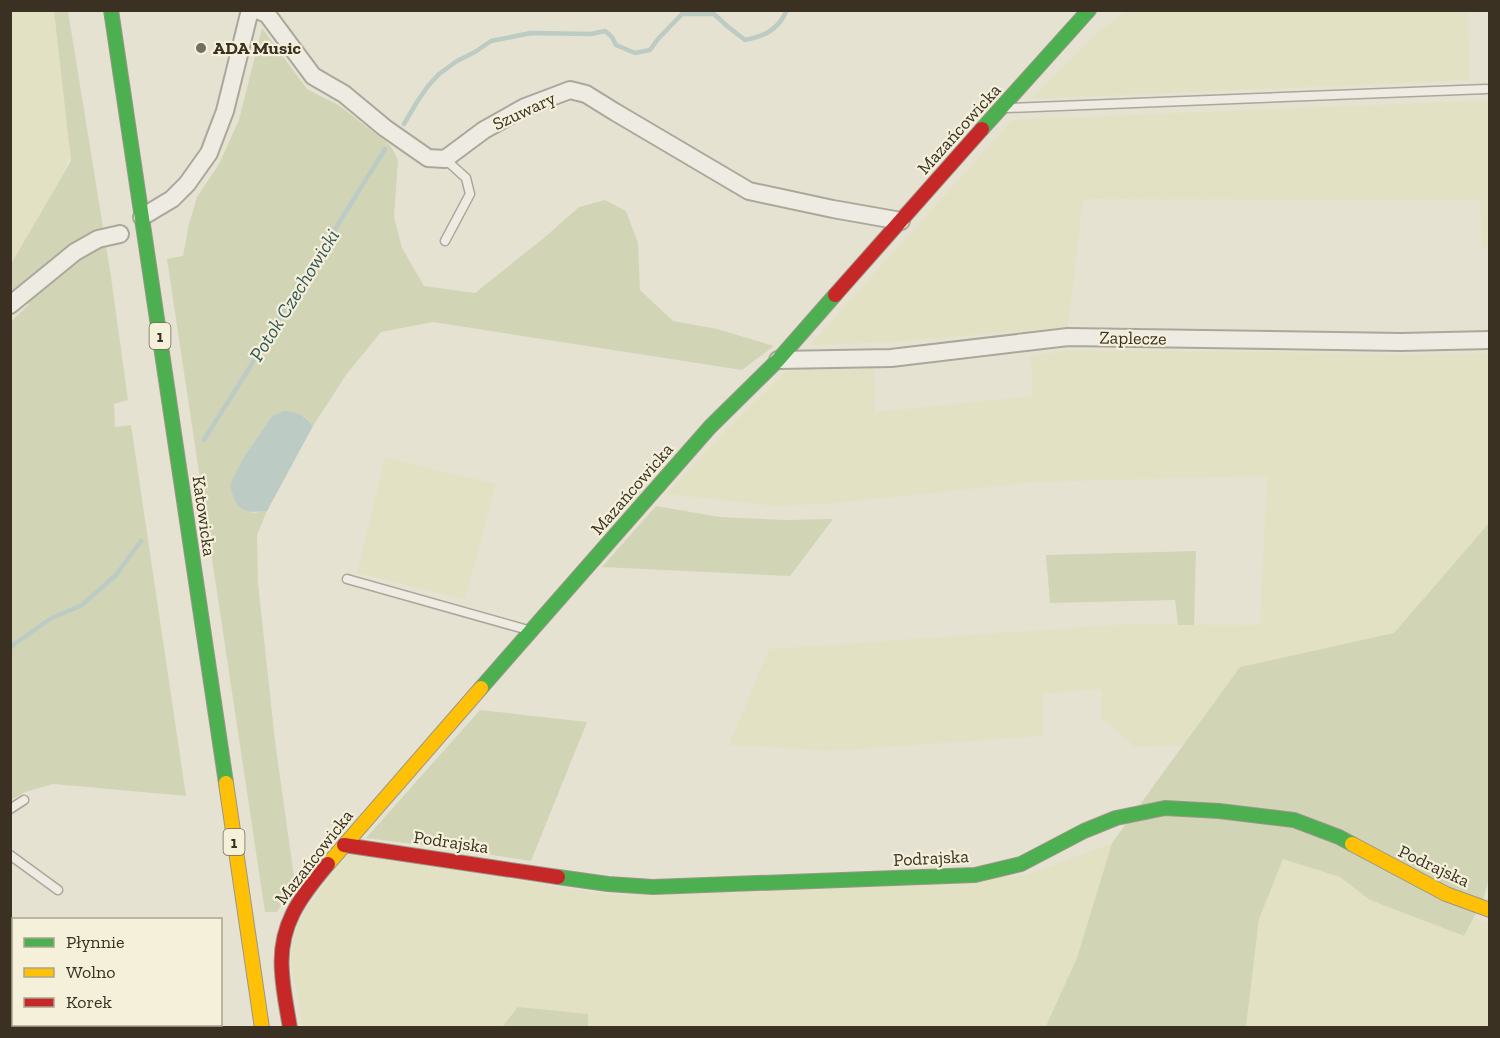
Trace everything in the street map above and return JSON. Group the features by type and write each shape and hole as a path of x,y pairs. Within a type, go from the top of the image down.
{"street":[{"name":"Katowicka","path":"111,10 262,1028"},
{"path":"142,217 172,199 187,184 209,153 225,111 250,10"},
{"path":"257,10 267,14 313,76 344,94 385,128 428,158 445,159"},
{"name":"Mazańcowicka","path":"290,1028 281,954 283,937 290,916 301,898 344,845 711,427 778,360 1089,10"},
{"name":"Szuwary","path":"445,159 484,130 525,107 570,90 586,94 749,191 833,209 901,220"},
{"path":"10,305 75,252 98,239 120,234"},
{"name":"Zaplecze","path":"778,360 891,358 1068,337 1401,342 1490,340"},
{"name":"Podrajska","path":"344,845 608,884 653,887 975,875 1021,864 1084,831 1116,818 1165,808 1219,811 1294,820 1316,828 1339,837 1446,894 1490,910"}],"lane":[{"path":"1001,109 1486,89"},
{"path":"445,159 466,178 470,194 445,240"},
{"path":"347,579 532,631"},
{"path":"10,809 24,800"},
{"path":"10,855 58,890"}],"shaded area":[{"path":"11,11 54,11 70,153 63,175 11,264"},
{"path":"1126,11 1490,11 1468,13 1470,80 1031,99 1101,30"},
{"path":"1489,100 1489,248 1482,249 1480,200 1083,199 1068,327 893,342 810,345 1012,120"},
{"path":"1070,350 1402,355 1489,353 1489,523 1394,633 1240,667 1182,746 1135,747 1101,717 1101,689 1043,694 1043,736 832,751 729,745 769,649 1127,624 1260,625 1267,476 1038,482 827,504 775,506 666,494 787,370 874,369 874,412 1032,396 1031,356"},
{"path":"284,411 300,415 313,426 267,511 252,512 241,509 230,485 243,458 272,416"},
{"path":"385,457 496,484 465,600 357,573"},
{"path":"1112,843 1077,958 1045,1027 588,1028 588,1015 519,1007 502,1027 302,1028 291,959 293,940 299,920 347,853 610,895 1024,876"},
{"path":"1283,859 1340,877 1370,900 1464,936 1474,918 1489,923 1489,1027 1246,1028 1259,919"}],"green space":[{"path":"54,11 68,11 111,277 128,400 114,404 115,427 131,425 186,796 53,784 25,792 11,800 10,576 13,574 11,575 11,322 29,304 11,297 11,264 71,161"},
{"path":"262,28 307,89 340,106 390,145 398,160 394,217 402,248 424,286 475,293 579,207 605,200 626,211 638,243 640,290 673,321 717,329 774,346 742,370 433,322 381,332 346,375 313,426 304,416 272,416 243,458 230,486 252,513 267,511 257,535 258,583 275,741 295,884 277,912 265,912 167,259 183,256 197,197 219,164 239,120"},
{"path":"656,506 720,517 786,520 833,519 790,576 602,567"},
{"path":"1489,523 1489,879 1483,900 1464,936 1370,900 1340,877 1283,859 1259,919 1246,1027 1045,1028 1077,958 1112,843 1240,667 1394,633"},
{"path":"1196,551 1194,625 1178,625 1175,600 1050,603 1046,555"},
{"path":"480,710 587,722 531,861 366,838"},
{"path":"518,1007 588,1014 588,1027 502,1027"}],"waterway":[{"name":"Potok Czechowicki","path":"404,124 428,86 439,74 491,41 531,33 591,34 605,31 616,45 635,53 650,50 682,14 714,14 745,40 770,31 779,23 787,10"},
{"name":"Potok Czechowicki","path":"204,440 385,149"},
{"name":"Potok Czechowicki","path":"10,649 50,619 82,605 116,575 141,541"}],"traffic: fast":[{"path":"111,10 226,783"},
{"path":"982,129 1089,10"},
{"path":"481,688 710,427 778,360 835,295"},
{"path":"558,877 653,887 975,875 1021,864 1084,831 1116,818 1165,808 1219,811 1294,820 1352,844"}],"traffic: slow":[{"path":"328,864 481,688"},
{"path":"226,783 262,1028"},
{"path":"1352,844 1446,894 1490,910"}],"traffic: jam":[{"path":"835,295 982,129"},
{"path":"344,845 558,877"},
{"path":"290,1028 284,993 282,956 287,926 308,888 328,864"}],"place":[{"name":"ADA Music","path":"201,48"}]}
